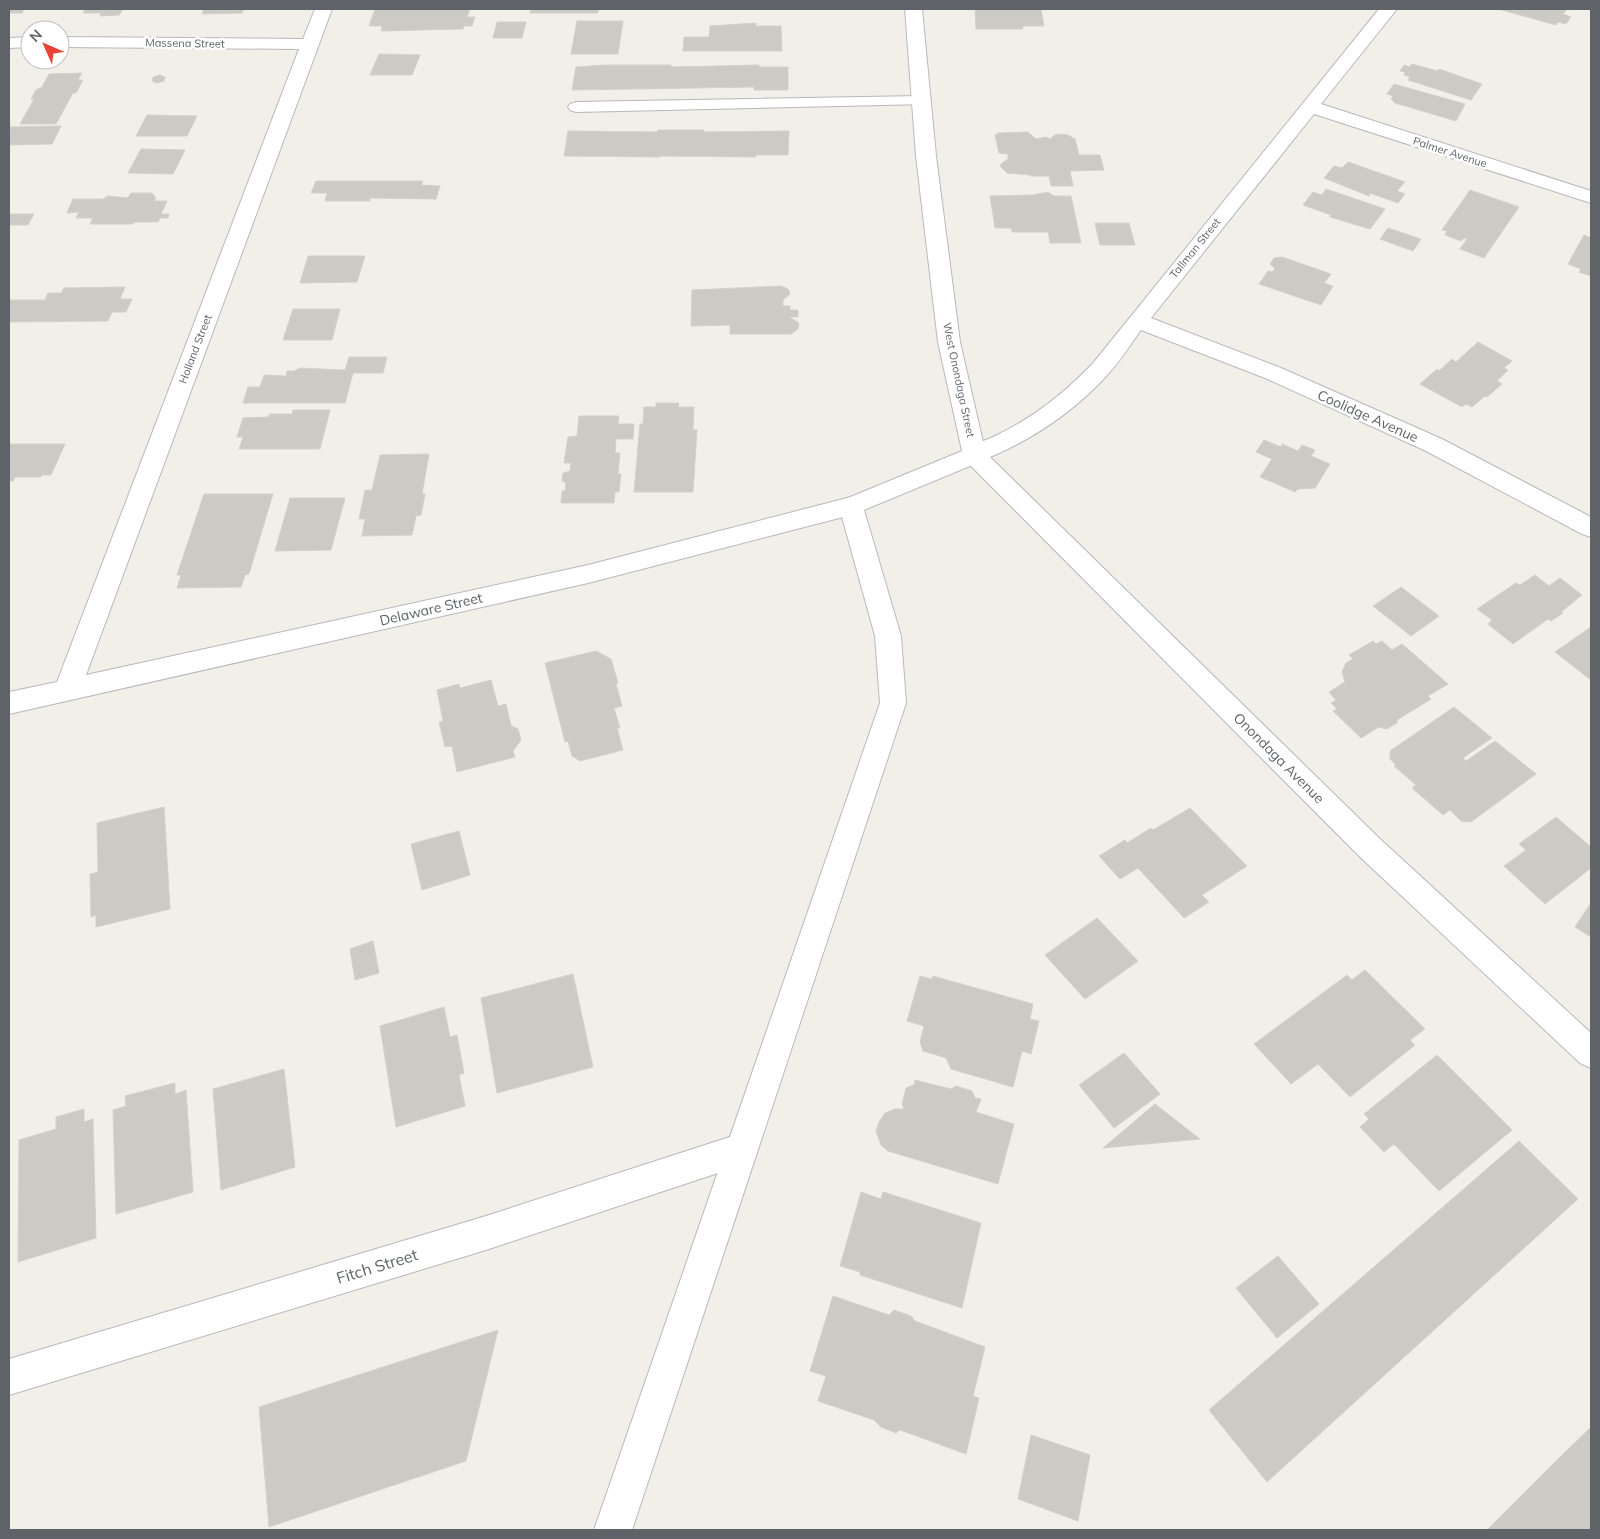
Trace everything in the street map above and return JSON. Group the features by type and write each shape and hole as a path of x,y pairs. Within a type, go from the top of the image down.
{"street":[{"name":"Holland Street","path":"67,690 323,9"},
{"name":"West Onondaga Street","path":"851,506 974,454 949,342 921,102 913,9"},
{"name":"Tallman Street","path":"974,454 993,448 1048,418 1102,367 1137,320 1388,9"},
{"name":"Massena Street","path":"70,42 310,44"},
{"name":"Palmer Avenue","path":"1309,106 1591,197"},
{"name":"Coolidge Avenue","path":"1137,320 1273,373 1434,445 1591,528"},
{"name":"Onondaga Avenue","path":"974,454 1369,847 1591,1053"},
{"name":"Delaware Street","path":"9,703 588,574 851,506"},
{"path":"613,1530 893,703 888,636 851,506"},
{"name":"Fitch Street","path":"9,1377 486,1233 742,1148"}],"lane":[{"path":"576,107 921,102"}],"building":[{"path":"9,9 24,9 22,13 9,13"},
{"path":"86,9 123,9 119,15 100,16 101,13 83,13"},
{"path":"204,9 244,9 242,13 202,14"},
{"path":"375,9 470,9 467,17 475,17 472,26 464,26 463,29 381,31 382,26 369,26"},
{"path":"531,9 598,9 598,13 530,13"},
{"path":"975,9 1041,9 1044,26 1022,26 1023,29 976,29"},
{"path":"1498,9 1567,9 1563,14 1571,17 1566,24 1558,22 1556,25"},
{"path":"577,21 623,21 618,54 571,54"},
{"path":"497,22 526,22 522,38 493,38"},
{"path":"756,23 756,26 781,26 782,51 683,51 684,37 709,37 710,26"},
{"path":"379,54 420,55 412,75 370,75"},
{"path":"1412,64 1438,71 1439,69 1482,84 1471,100 1408,80 1410,77 1404,75 1405,72 1400,71 1404,65 1410,67"},
{"path":"671,65 671,67 759,65 759,67 788,67 788,90 754,90 754,87 572,90 576,67"},
{"path":"82,73 78,80 83,80 76,93 73,93 56,124 20,124 34,99 31,99 36,90 42,87 49,74"},
{"path":"160,75 165,77 164,81 157,83 152,81 153,77"},
{"path":"1394,84 1465,104 1456,121 1395,103 1391,99 1393,96 1387,94"},
{"path":"147,115 197,116 187,136 136,136"},
{"path":"61,126 52,144 9,145 10,127"},
{"path":"658,130 704,130 704,132 789,131 788,155 756,155 756,157 564,156 568,131 657,132"},
{"path":"1028,132 1036,139 1046,137 1050,139 1056,134 1068,135 1075,139 1079,155 1100,155 1104,170 1070,171 1073,186 1051,186 1049,176 1007,173 1000,166 1008,159 1008,154 999,153 995,135 998,133"},
{"path":"141,149 185,150 173,174 128,173"},
{"path":"1348,162 1405,182 1397,191 1405,194 1398,203 1370,193 1369,196 1324,178 1334,166 1342,168"},
{"path":"316,181 423,181 421,185 440,186 436,199 370,198 370,201 325,201 327,193 311,193"},
{"path":"1326,189 1385,209 1370,229 1330,217 1331,215 1303,205 1313,192 1322,195"},
{"path":"1470,190 1519,207 1484,258 1460,249 1467,239 1464,238 1461,241 1445,235 1447,231 1442,230"},
{"path":"1048,192 1054,196 1071,196 1081,243 1050,243 1048,232 1012,232 1011,228 995,228 990,196 1033,195"},
{"path":"131,193 152,193 156,198 154,201 167,201 161,214 169,214 168,218 160,218 158,222 134,222 133,224 90,224 93,218 76,218 79,212 67,213 73,199 103,199 108,196 128,198"},
{"path":"9,214 34,214 28,225 9,225"},
{"path":"1095,223 1129,223 1135,245 1100,245"},
{"path":"1388,228 1421,239 1413,251 1380,239"},
{"path":"1584,235 1591,238 1591,276 1579,272 1581,269 1568,264"},
{"path":"308,256 365,256 357,282 300,283"},
{"path":"1282,257 1331,274 1324,283 1333,286 1321,305 1259,284 1268,271 1272,272 1275,269 1270,264 1274,258"},
{"path":"781,286 788,289 790,294 783,300 783,306 790,306 790,310 798,310 798,317 789,317 799,323 798,329 791,334 730,334 730,325 691,326 692,290"},
{"path":"125,287 120,299 132,299 126,312 112,312 108,321 9,322 9,300 45,300 48,293 61,293 64,288"},
{"path":"293,309 340,309 332,340 283,340"},
{"path":"1478,342 1512,361 1504,368 1508,370 1497,381 1502,384 1487,397 1485,396 1472,407 1466,404 1462,407 1420,384 1452,359 1456,362"},
{"path":"349,357 387,357 383,373 353,373 345,403 243,403 248,387 260,387 264,375 286,376 287,371 294,371 300,368 345,370"},
{"path":"656,403 679,403 678,407 694,407 693,430 697,430 693,492 634,492 640,424 643,424 644,407 656,407"},
{"path":"293,410 330,410 320,449 239,449 243,437 237,437 243,418 269,417 269,414 292,414"},
{"path":"579,416 619,416 618,424 634,424 633,439 616,439 615,453 620,453 618,474 621,474 619,492 615,492 614,503 561,503 562,491 565,491 566,483 562,481 563,473 570,471 571,463 564,463 568,437 577,436"},
{"path":"1264,440 1281,447 1282,444 1298,451 1302,445 1315,450 1311,456 1330,464 1315,488 1298,489 1295,492 1260,477 1272,459 1256,452"},
{"path":"9,444 65,444 51,475 15,477 13,481 9,481"},
{"path":"429,454 422,494 425,494 421,515 416,516 412,535 362,536 365,519 359,519 365,490 372,490 380,455"},
{"path":"204,494 273,494 249,574 245,575 241,587 177,588 181,575 177,575"},
{"path":"290,498 345,498 331,550 275,551"},
{"path":"1535,575 1549,586 1560,578 1582,595 1561,612 1563,613 1551,621 1548,619 1513,644 1488,624 1492,620 1477,609 1516,583 1520,585"},
{"path":"1401,587 1439,616 1411,636 1373,606"},
{"path":"1591,627 1591,680 1555,652"},
{"path":"1373,641 1376,644 1382,641 1392,650 1402,644 1448,684 1428,696 1431,699 1397,720 1397,723 1387,729 1379,727 1361,738 1333,711 1337,709 1331,703 1336,700 1329,692 1345,682 1342,672 1346,663 1353,659 1349,655"},
{"path":"596,651 611,659 618,683 616,684 622,706 614,708 620,728 617,728 623,750 580,761 572,756 568,741 565,742 545,663"},
{"path":"491,680 498,706 506,704 511,726 518,729 521,740 513,751 515,757 457,772 452,746 445,747 439,722 443,721 437,690 459,684 460,688"},
{"path":"1454,707 1492,738 1463,758 1466,761 1495,741 1536,774 1471,822 1461,821 1450,810 1443,815 1412,788 1416,785 1394,766 1396,765 1390,759 1390,751"},
{"path":"164,807 170,909 96,927 96,915 91,917 90,874 98,872 97,823"},
{"path":"1190,808 1247,866 1202,895 1209,902 1184,918 1138,868 1120,879 1099,856 1125,840 1127,843 1151,828 1153,830"},
{"path":"1556,817 1591,847 1591,868 1545,904 1504,866 1526,850 1519,844"},
{"path":"459,831 470,875 422,890 411,844"},
{"path":"1591,903 1591,937 1575,927"},
{"path":"1097,918 1138,961 1085,999 1045,955"},
{"path":"373,941 379,973 355,980 350,949"},
{"path":"1365,970 1425,1029 1410,1040 1415,1045 1350,1097 1318,1064 1291,1084 1254,1044 1347,975 1352,980"},
{"path":"573,974 593,1067 497,1093 481,998"},
{"path":"920,976 932,979 933,976 1033,1004 1030,1019 1039,1021 1031,1054 1022,1051 1013,1087 951,1069 946,1058 923,1051 920,1042 924,1026 907,1021"},
{"path":"444,1007 450,1037 457,1035 464,1073 459,1075 465,1106 396,1127 380,1026"},
{"path":"1124,1053 1160,1094 1114,1128 1079,1085"},
{"path":"1437,1055 1512,1130 1439,1191 1394,1144 1384,1152 1360,1127 1369,1119 1364,1114"},
{"path":"284,1069 295,1167 221,1190 213,1089"},
{"path":"915,1080 951,1089 956,1086 972,1091 975,1098 981,1099 976,1112 1014,1124 998,1184 888,1151 881,1145 876,1131 879,1122 885,1113 895,1109 904,1109 902,1104 906,1088 914,1085"},
{"path":"175,1083 175,1094 186,1090 193,1192 116,1214 113,1110 126,1106 125,1096"},
{"path":"1155,1104 1200,1139 1103,1148"},
{"path":"84,1109 84,1122 93,1119 96,1238 18,1262 19,1140 56,1129 56,1117"},
{"path":"1519,1141 1578,1199 1267,1482 1209,1410"},
{"path":"861,1192 881,1199 883,1192 981,1223 962,1308 860,1275 860,1272 840,1266"},
{"path":"1278,1256 1319,1304 1277,1338 1236,1288"},
{"path":"833,1296 889,1315 894,1310 911,1316 915,1321 985,1347 973,1396 979,1398 966,1454 900,1430 896,1433 881,1427 874,1420 818,1401 826,1376 810,1371"},
{"path":"498,1330 466,1461 269,1527 259,1407"},
{"path":"1591,1427 1591,1530 1487,1530 1557,1460"},
{"path":"1031,1435 1090,1455 1078,1521 1018,1499"}]}
